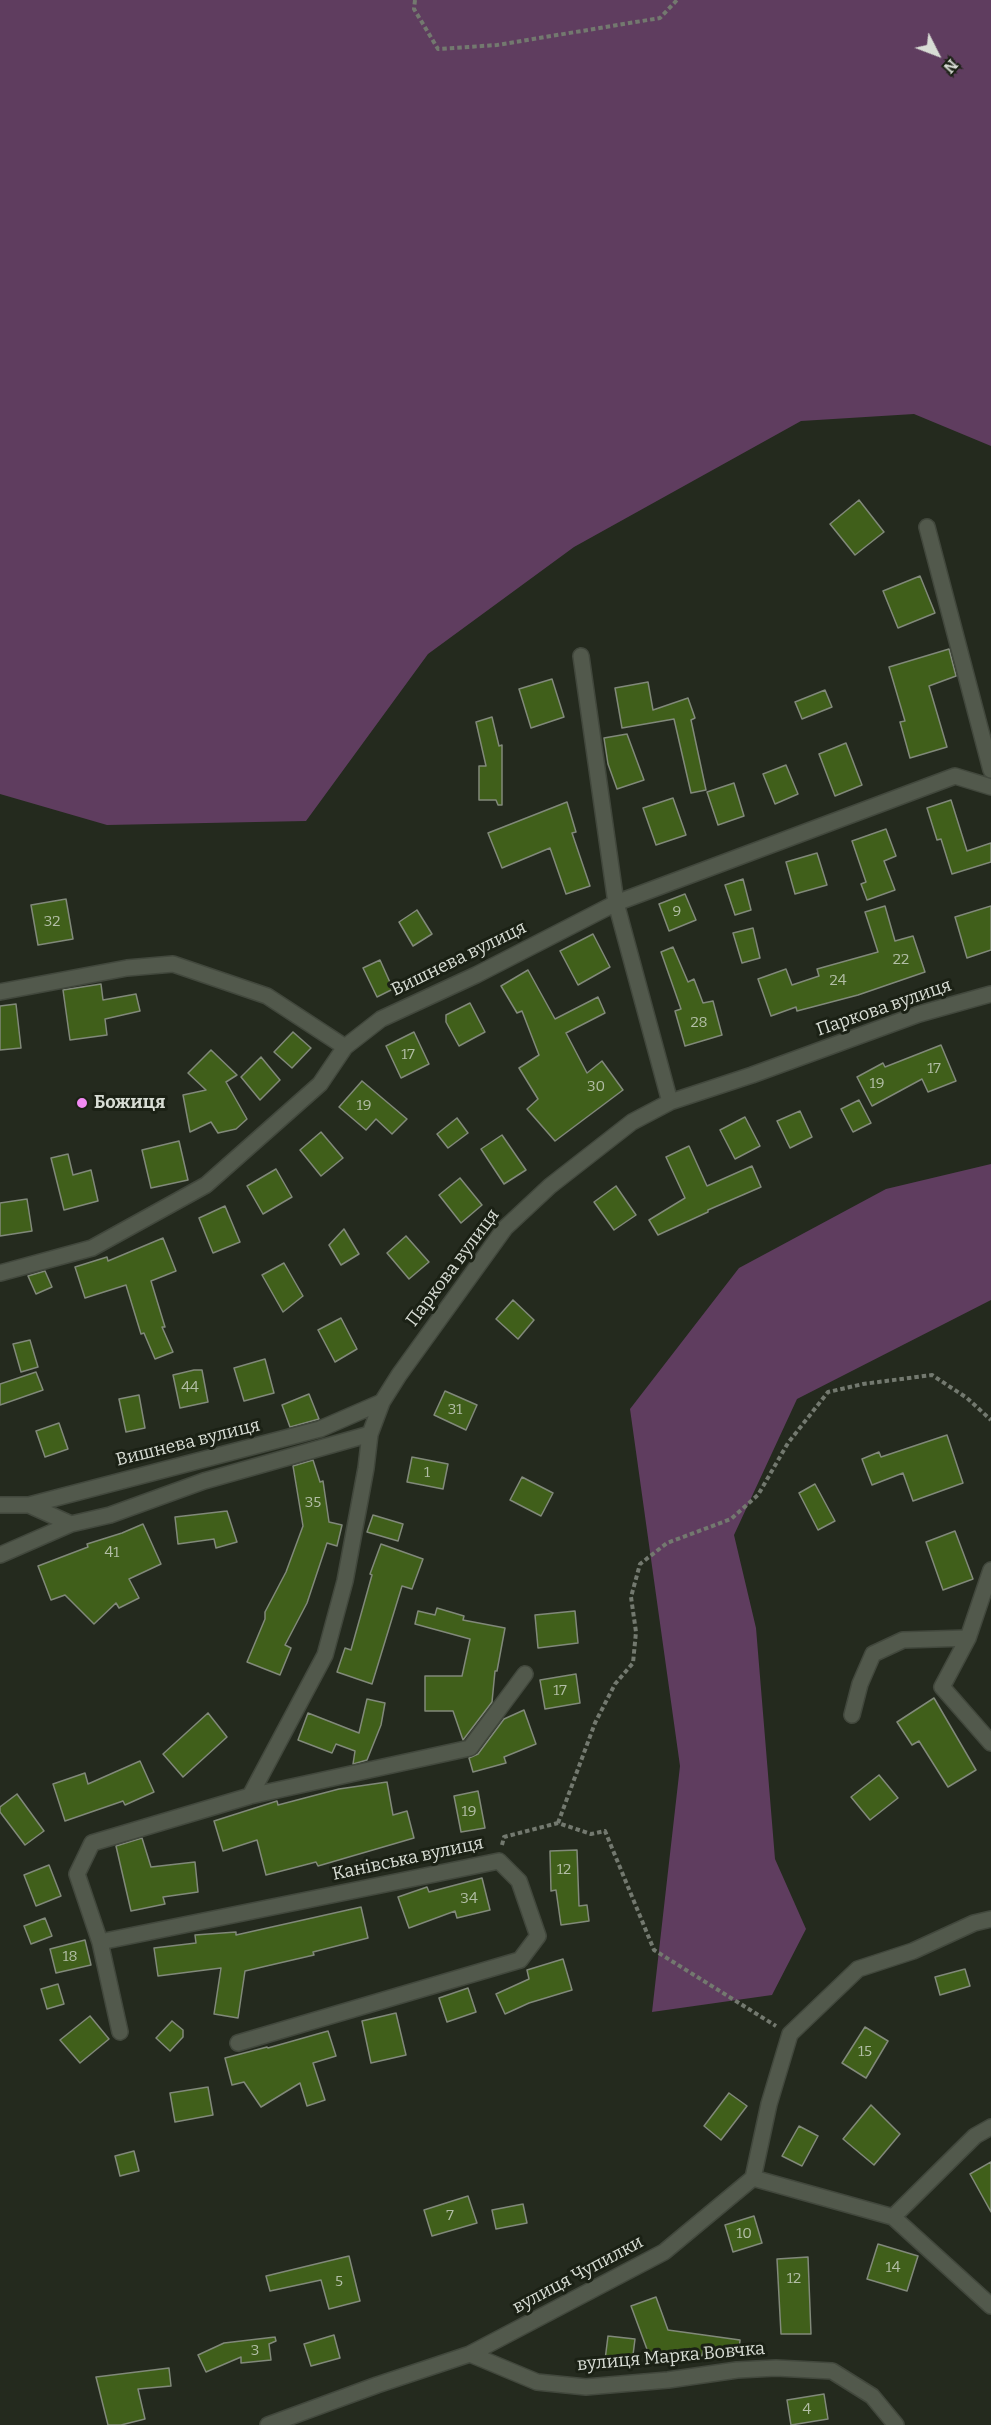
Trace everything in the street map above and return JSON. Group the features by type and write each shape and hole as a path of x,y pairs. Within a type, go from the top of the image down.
{"street":[{"path":"927,526 991,770"},
{"path":"581,656 616,903 670,1102"},
{"name":"Вишнева вулиця","path":"0,1273 92,1248 206,1185 320,1084 345,1047 381,1018 476,975 616,903 955,776 991,786"},
{"path":"0,992 127,968 173,964 267,996 345,1047"},
{"name":"Паркова вулиця","path":"370,1434 382,1402 399,1375 505,1228 550,1186 632,1122 670,1102 752,1075 919,1014 991,994"},
{"name":"Вишнева вулиця","path":"0,1505 29,1505 320,1428 382,1402"},
{"path":"0,1555 71,1524 110,1515 204,1481 370,1434 345,1581 325,1655 250,1796"},
{"path":"29,1505 71,1524"},
{"path":"991,1570 968,1638 942,1687 991,1743"},
{"path":"852,1715 860,1684 873,1654 903,1640 968,1638"},
{"path":"120,2032 100,1942 78,1874 93,1843 250,1796 470,1748 525,1674"},
{"name":"Канівська вулиця","path":"100,1942 499,1860 519,1881 538,1936 520,1960 238,2043"},
{"path":"991,1919 974,1923 913,1951 858,1969 790,2034 769,2104 753,2178 893,2217 991,2306"},
{"path":"893,2217 975,2136 991,2127"},
{"name":"вулиця Чупилки","path":"268,2425 470,2354 664,2252 753,2178"},
{"name":"вулиця Марка Вовчка","path":"470,2354 537,2382 586,2387 668,2380 737,2370 776,2368 832,2371 872,2396 896,2425"}],"path":[{"path":"415,0 414,9 438,49 497,45 660,18 677,0"},
{"path":"558,1823 595,1723 615,1684 633,1664 636,1632 631,1597 640,1564 667,1543 731,1519 758,1495 788,1443 828,1392 875,1382 932,1375 967,1398 991,1420"},
{"path":"499,1860 504,1837 558,1823 591,1834 605,1831 654,1950 790,2034"}],"shaded area":[{"path":"0,0 991,0 991,446 914,414 801,421 574,547 428,654 306,821 107,825 0,794"},
{"path":"991,1164 991,1300 797,1399 734,1535 756,1628 775,1859 806,1929 772,1995 652,2012 680,1766 630,1409 739,1268 886,1189"}],"building":[{"path":"859,500 884,532 855,555 830,524"},
{"path":"920,576 935,613 898,628 883,591"},
{"path":"949,649 956,676 929,686 947,747 910,758 900,722 905,721 889,667"},
{"path":"552,679 564,717 531,728 519,689"},
{"path":"648,682 653,710 688,698 695,718 691,720 706,790 691,793 674,719 622,728 615,688"},
{"path":"825,690 832,707 802,719 795,702"},
{"path":"492,717 499,746 502,745 502,805 498,805 496,800 479,800 479,766 486,766 476,722"},
{"path":"627,734 644,780 617,789 608,764 604,738"},
{"path":"846,743 862,785 835,796 819,754"},
{"path":"786,765 798,794 775,804 763,774"},
{"path":"734,783 744,816 718,825 707,792"},
{"path":"673,798 686,835 656,845 643,808"},
{"path":"951,800 967,851 991,843 991,862 952,874 941,839 937,840 927,808"},
{"path":"567,802 576,832 572,833 590,886 566,894 550,848 502,868 488,833"},
{"path":"886,829 896,856 884,861 895,890 867,900 861,884 866,882 852,841"},
{"path":"817,853 827,885 795,894 786,862"},
{"path":"743,879 751,910 735,915 725,885"},
{"path":"685,894 696,920 669,931 659,904"},
{"path":"66,899 73,939 38,945 31,905"},
{"path":"885,906 895,941 913,936 925,972 858,995 797,1011 796,1007 771,1016 758,979 786,969 792,985 819,976 817,969 878,952 865,912"},
{"path":"991,906 991,950 967,958 955,917"},
{"path":"417,910 432,934 413,946 399,922"},
{"path":"753,928 760,958 742,963 733,933"},
{"path":"593,934 610,967 578,985 560,951"},
{"path":"673,947 688,982 694,979 703,1003 713,1001 722,1035 685,1046 675,1011 681,1009 661,952"},
{"path":"380,960 393,989 377,997 363,968"},
{"path":"528,970 555,1019 598,997 605,1013 566,1033 587,1073 602,1061 623,1090 555,1141 527,1109 538,1099 519,1068 539,1055 522,1011 517,1013 501,986"},
{"path":"101,984 103,1000 136,994 140,1011 105,1019 107,1035 70,1040 63,990"},
{"path":"470,1003 485,1032 459,1046 446,1022 446,1015"},
{"path":"16,1004 21,1048 0,1050 0,1006"},
{"path":"293,1032 311,1048 292,1068 274,1052"},
{"path":"414,1032 429,1064 401,1078 386,1046"},
{"path":"941,1045 956,1081 928,1092 922,1079 872,1106 857,1077 883,1063 885,1067"},
{"path":"211,1050 237,1075 226,1082 247,1119 236,1129 218,1133 211,1122 190,1132 183,1095 206,1090 188,1073"},
{"path":"261,1057 280,1080 260,1100 241,1077"},
{"path":"362,1081 407,1119 392,1134 376,1119 366,1130 339,1107"},
{"path":"859,1100 871,1123 853,1132 841,1109"},
{"path":"800,1111 812,1137 790,1148 777,1121"},
{"path":"745,1117 760,1146 735,1159 720,1130"},
{"path":"457,1118 468,1133 448,1148 437,1134"},
{"path":"321,1132 343,1158 321,1176 300,1150"},
{"path":"502,1135 526,1170 504,1184 481,1149"},
{"path":"179,1141 188,1180 151,1188 142,1150"},
{"path":"689,1146 707,1186 752,1166 761,1187 658,1235 649,1220 685,1198 666,1157"},
{"path":"68,1154 73,1175 91,1170 98,1201 64,1210 51,1158"},
{"path":"276,1169 292,1197 263,1214 247,1186"},
{"path":"460,1178 482,1205 461,1223 439,1195"},
{"path":"616,1186 636,1215 614,1230 594,1202"},
{"path":"27,1199 32,1231 0,1236 0,1203"},
{"path":"225,1206 240,1242 213,1253 199,1218"},
{"path":"344,1229 359,1254 341,1265 329,1245"},
{"path":"406,1236 429,1262 409,1279 387,1253"},
{"path":"163,1238 176,1271 151,1281 165,1327 162,1327 173,1352 155,1359 144,1333 141,1334 126,1285 85,1298 75,1267 107,1257 108,1261"},
{"path":"284,1263 303,1296 283,1312 262,1275"},
{"path":"45,1271 52,1287 36,1294 28,1276"},
{"path":"513,1300 534,1320 518,1339 496,1319"},
{"path":"341,1318 357,1349 335,1362 318,1330"},
{"path":"30,1340 38,1367 21,1372 13,1344"},
{"path":"265,1359 274,1393 244,1401 234,1368"},
{"path":"202,1370 208,1402 180,1408 173,1375"},
{"path":"36,1372 43,1390 0,1405 0,1384"},
{"path":"445,1391 477,1405 466,1430 434,1415"},
{"path":"309,1394 319,1419 290,1427 282,1405"},
{"path":"139,1395 145,1428 126,1432 119,1399"},
{"path":"59,1423 68,1449 45,1457 36,1431"},
{"path":"947,1435 963,1483 913,1501 903,1473 872,1485 862,1459 879,1452 881,1457"},
{"path":"412,1457 448,1464 443,1489 407,1482"},
{"path":"313,1460 320,1482 323,1481 329,1522 342,1525 337,1546 327,1543 307,1603 285,1645 291,1648 280,1675 247,1662 265,1619 265,1612 286,1572 303,1526 293,1466"},
{"path":"522,1477 553,1493 541,1516 510,1500"},
{"path":"815,1484 835,1521 818,1530 799,1493"},
{"path":"227,1511 237,1542 216,1548 214,1539 178,1544 175,1517"},
{"path":"373,1515 403,1524 398,1541 367,1532"},
{"path":"143,1524 161,1564 129,1579 139,1598 119,1608 116,1603 94,1624 65,1595 51,1600 38,1566 88,1547 87,1544"},
{"path":"955,1531 973,1579 943,1590 926,1542"},
{"path":"381,1544 423,1559 412,1589 402,1586 372,1684 337,1672 345,1648 351,1650 372,1575 370,1574"},
{"path":"437,1608 464,1616 463,1620 505,1628 497,1671 495,1671 492,1702 463,1740 453,1711 425,1711 425,1676 462,1676 470,1639 415,1624 418,1611 435,1615"},
{"path":"575,1611 578,1643 538,1648 535,1615"},
{"path":"576,1674 580,1703 545,1709 540,1680"},
{"path":"934,1698 976,1770 948,1787 919,1741 912,1745 897,1722"},
{"path":"367,1699 385,1703 381,1725 367,1760 353,1764 355,1751 336,1744 332,1753 298,1740 308,1713 359,1733"},
{"path":"524,1710 536,1744 504,1757 506,1763 473,1772 469,1758 478,1754 504,1719"},
{"path":"208,1713 227,1737 183,1777 163,1754"},
{"path":"140,1761 154,1792 125,1805 123,1801 65,1821 53,1784 85,1773 88,1784"},
{"path":"879,1775 898,1798 870,1820 851,1797"},
{"path":"387,1782 393,1815 407,1811 414,1838 318,1866 316,1862 266,1875 257,1840 223,1851 214,1821 277,1801 278,1805 339,1789"},
{"path":"478,1791 485,1828 461,1832 454,1796"},
{"path":"17,1794 44,1831 25,1845 0,1812 0,1807"},
{"path":"142,1838 151,1867 195,1862 198,1892 163,1897 165,1904 131,1911 116,1846"},
{"path":"577,1850 579,1906 587,1905 589,1921 561,1925 556,1890 551,1891 550,1851"},
{"path":"49,1865 61,1896 36,1906 24,1875"},
{"path":"482,1878 490,1910 457,1918 455,1911 409,1928 398,1897 427,1887 429,1892"},
{"path":"361,1907 368,1938 313,1952 314,1955 245,1971 238,2018 214,2014 221,1968 158,1976 154,1948 196,1943 195,1935 236,1932 236,1935"},
{"path":"45,1918 52,1936 31,1944 24,1926"},
{"path":"85,1940 91,1965 56,1973 50,1949"},
{"path":"563,1959 572,1990 529,2003 505,2014 496,1994 529,1979 527,1970"},
{"path":"965,1969 970,1986 940,1995 935,1977"},
{"path":"58,1984 64,2004 47,2009 41,1989"},
{"path":"468,1988 476,2012 447,2022 439,1998"},
{"path":"396,2013 406,2055 371,2063 362,2021"},
{"path":"90,2016 109,2039 80,2063 60,2040"},
{"path":"172,2021 183,2030 183,2037 170,2051 156,2038"},
{"path":"865,2027 888,2041 866,2078 842,2063"},
{"path":"328,2031 336,2056 313,2063 325,2100 307,2106 300,2083 261,2107 244,2082 232,2085 225,2058"},
{"path":"208,2087 213,2115 175,2122 170,2093"},
{"path":"729,2093 747,2106 721,2140 704,2126"},
{"path":"871,2105 900,2134 874,2165 843,2139"},
{"path":"799,2126 818,2136 802,2166 782,2156"},
{"path":"134,2151 139,2171 120,2176 115,2156"},
{"path":"991,2162 991,2212 970,2174"},
{"path":"468,2196 477,2223 432,2236 424,2210"},
{"path":"523,2204 527,2223 496,2229 492,2210"},
{"path":"754,2216 762,2243 733,2252 725,2225"},
{"path":"878,2244 918,2256 907,2291 867,2279"},
{"path":"349,2256 360,2301 329,2309 321,2280 270,2291 266,2276"},
{"path":"808,2257 811,2334 781,2334 777,2259"},
{"path":"656,2297 668,2330 740,2340 739,2351 703,2351 701,2360 648,2352 631,2306"},
{"path":"334,2335 340,2358 311,2366 304,2344"},
{"path":"608,2336 635,2339 632,2363 605,2360"},
{"path":"275,2337 276,2341 269,2344 271,2360 241,2363 241,2357 206,2372 198,2355 224,2343"},
{"path":"169,2368 171,2386 138,2389 145,2419 121,2425 108,2425 96,2377"},
{"path":"824,2394 828,2419 791,2425 787,2400"}],"place":[{"name":"Божиця","path":"82,1103"}]}
